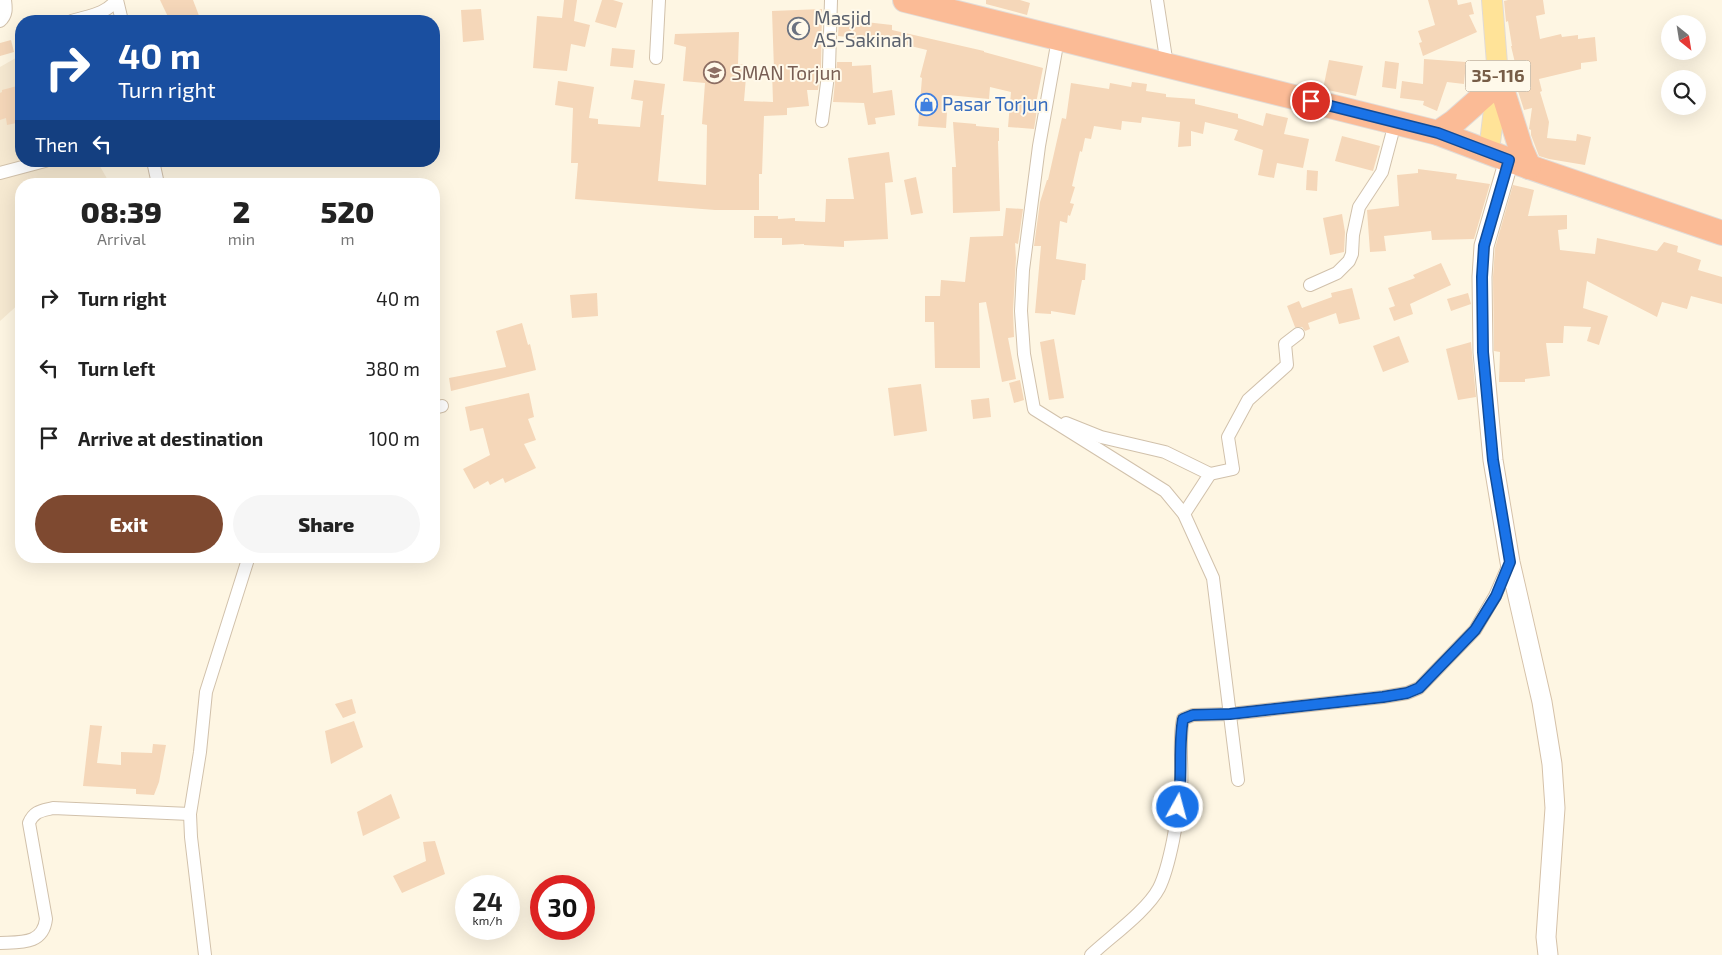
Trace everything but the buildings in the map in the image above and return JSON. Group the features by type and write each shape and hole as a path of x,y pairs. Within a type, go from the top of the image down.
{"highway":[{"path":"905,0 1058,40 1167,65 1438,133 1722,233"},
{"path":"1438,133 1454,122 1497,80 1521,149 1509,159"}],"main road":[{"name":"35-116","path":"1492,0 1497,80 1509,159"}],"street":[{"path":"0,21 4,17 6,10 4,0"},
{"path":"91,15 106,10 113,6 117,0"},
{"path":"117,0 121,15"},
{"path":"656,58 658,0"},
{"path":"822,121 829,68 831,0"},
{"path":"1157,0 1167,65"},
{"path":"1058,40 1039,146 1023,270 1021,311 1024,354 1034,409 1164,491 1184,514 1212,578 1238,780"},
{"path":"1310,285 1336,273 1349,262 1352,254 1353,235 1359,207 1382,172 1395,123"},
{"path":"1509,159 1484,246 1482,277 1483,352 1493,460 1510,562 1543,710 1552,764 1555,808 1546,936 1548,955"},
{"path":"0,173 22,167"},
{"path":"1034,409 1101,437 1165,452 1210,474 1234,468 1228,437 1248,400 1287,365 1284,344 1298,334"},
{"path":"1184,514 1210,474"},
{"path":"1091,955 1138,913 1159,888 1170,855 1181,791 1181,731 1183,719 1193,715 1230,714 1383,697 1407,693 1419,688 1475,630 1496,596 1510,562"},
{"path":"205,955 190,814 200,752 206,692 247,563"},
{"path":"0,943 34,940 45,927 46,919 29,823 36,812 52,808 190,814"}],"shaded area":[{"path":"15,58 15,167 100,167 107,178 15,178 15,307 0,321 0,67"}],"place":[{"name":"Masjid AS-Sakinah","path":"798,29"},
{"name":"SMAN Torjun","path":"715,73"},
{"name":"Pasar Torjun","path":"926,104"}],"route":[{"path":"1178,807 1181,791 1181,731 1183,719 1193,715 1230,714 1383,697 1407,693 1419,688 1430,679 1475,630 1496,596 1510,562 1493,460 1483,352 1482,277 1484,246 1509,160 1438,133 1311,101"}]}
